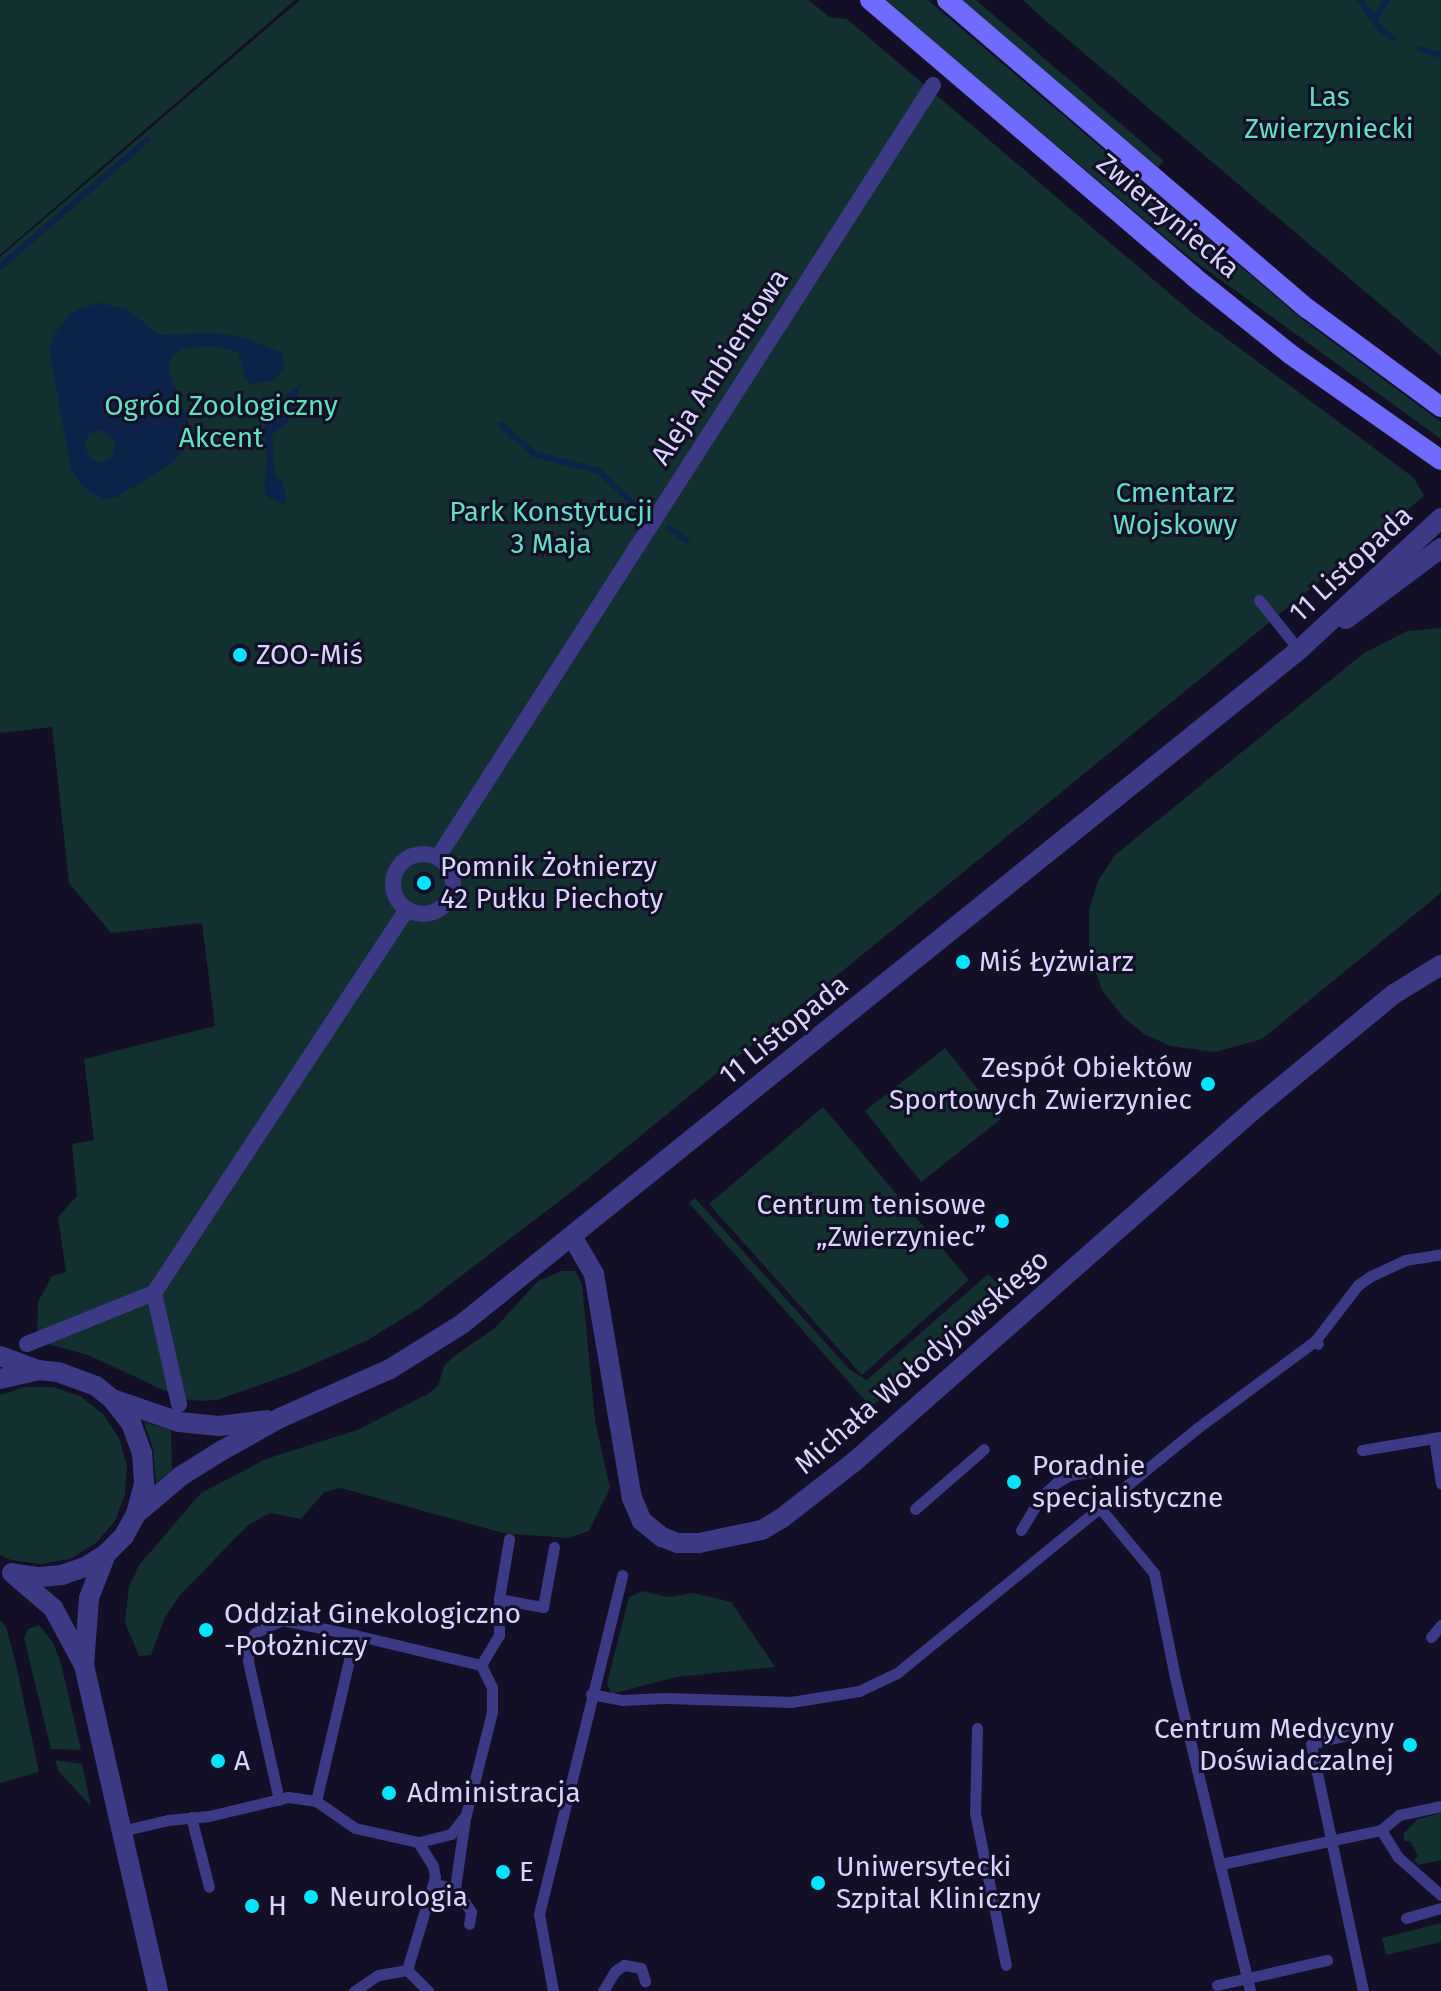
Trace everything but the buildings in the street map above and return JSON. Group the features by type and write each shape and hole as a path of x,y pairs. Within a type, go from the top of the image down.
{"main road":[{"name":"Zwierzyniecka","path":"870,0 1194,277 1290,354 1441,460"},
{"name":"Zwierzyniecka","path":"947,0 1308,309 1441,407"}],"street":[{"name":"Aleja Ambientowa","path":"438,857 933,85"},
{"name":"11 Listopada","path":"136,1514 181,1476 280,1418 363,1383 430,1346 573,1238 1299,650 1441,518"},
{"name":"11 Listopada","path":"1299,650 1371,603 1441,548"},
{"path":"417,854 438,857 448,866 454,880 448,902 429,914 407,909 394,890 398,867 417,854"},
{"path":"27,1344 154,1293 407,909"},
{"name":"Michała Wołodyjowskiego","path":"573,1238 594,1274 632,1498 642,1521 662,1537 678,1543 699,1543 762,1530 854,1462 1258,1106 1394,994 1441,965"},
{"path":"154,1293 179,1404"},
{"path":"0,1356 38,1370 78,1377 112,1399 131,1423 142,1453 144,1484 136,1514 124,1536 106,1554 85,1567 62,1575 37,1577 6,1571"},
{"path":"0,1379 38,1370"},
{"name":"11 Listopada","path":"112,1399 179,1422 219,1426 280,1418"},
{"path":"84,1665 89,1598 106,1554"},
{"path":"6,1571 53,1608 84,1665 158,1991"}],"lane":[{"path":"1259,600 1299,650"},
{"path":"591,1694 622,1700 824,1700 859,1691 897,1673 1196,1429 1317,1343 1358,1285 1405,1260 1441,1254"},
{"path":"1362,1450 1438,1438 1441,1483"},
{"path":"915,1509 984,1449"},
{"path":"1021,1530 1040,1498 1056,1483 1070,1475 1090,1472"},
{"path":"1100,1508 1154,1573 1176,1682 1250,1991"},
{"path":"481,1665 499,1635 499,1599 509,1539"},
{"path":"499,1599 543,1607 554,1547"},
{"path":"553,1991 539,1914 622,1575"},
{"path":"279,1800 248,1661 248,1644 255,1633 282,1620 481,1665"},
{"path":"1431,1637 1441,1625"},
{"path":"316,1801 355,1635"},
{"path":"469,1924 471,1912 455,1888 466,1815 492,1712 492,1688 481,1665"},
{"path":"977,1728 975,1813 1006,1965"},
{"path":"1363,1991 1334,1839 1311,1744 1375,1728"},
{"path":"121,1831 304,1797 316,1801 355,1828 418,1842 451,1834 466,1815"},
{"path":"1221,1864 1381,1830 1399,1815 1441,1806"},
{"path":"191,1817 209,1887"},
{"path":"1381,1830 1398,1857 1441,1895"},
{"path":"407,1970 433,1884 433,1866 418,1842"},
{"path":"433,1884 455,1888"},
{"path":"1406,1918 1441,1908"},
{"path":"1217,1985 1327,1960"},
{"path":"603,1991 615,1971 624,1965 641,1968 645,1981"},
{"path":"354,1991 378,1975 407,1970"},
{"path":"407,1970 428,1991"}],"green space":[{"path":"0,0 295,0 0,255"},
{"name":"Park Konstytucji 3 Maja","path":"300,0 808,0 830,17 847,19 1195,315 1414,478 1424,496 584,1182 418,1309 368,1340 296,1372 217,1400 201,1401 183,1399 88,1355 37,1341 38,1302 52,1276 66,1272 58,1217 77,1196 72,1144 94,1140 84,1059 215,1026 202,923 111,933 69,883 52,727 0,733 0,257"},
{"path":"884,0 928,0 1302,319 1441,422 1441,439 1189,257"},
{"path":"962,0 976,0 1164,161 1158,167"},
{"name":"Las Zwierzyniecki","path":"1023,0 1441,0 1441,356 1046,21"},
{"path":"1441,628 1441,893 1262,1039 1215,1052 1170,1046 1144,1034 1124,1018 1102,990 1089,953 1089,910 1098,881 1115,855 1364,653 1407,631"},
{"path":"945,1048 1001,1119 921,1182 865,1111"},
{"path":"823,1107 969,1280 862,1375 709,1204"},
{"path":"695,1198 850,1370 867,1380 988,1274 997,1283 1001,1279 1008,1286 871,1407 689,1203"},
{"path":"562,1271 575,1271 582,1284 595,1420 610,1488 589,1531 568,1538 503,1533 341,1488 324,1492 301,1519 270,1513 248,1525 180,1595 165,1617 151,1655 139,1656 125,1622 129,1586 140,1564 201,1493 266,1459 357,1430 428,1394 438,1386 444,1366 453,1357 495,1328 538,1281"},
{"path":"24,1387 53,1387 80,1396 103,1414 119,1438 127,1466 125,1494 115,1521 96,1543 70,1559 41,1564 11,1560 0,1555 0,1395"},
{"path":"144,1422 171,1430 172,1470 156,1483 153,1450"},
{"path":"642,1591 668,1597 693,1593 731,1602 775,1667 676,1677 611,1694 607,1683 629,1597"},
{"path":"0,1620 6,1627 15,1660 39,1772 0,1783"},
{"path":"39,1625 53,1642 61,1664 81,1750 51,1749 24,1638 28,1629"},
{"path":"55,1760 82,1764 91,1806 59,1772"},
{"path":"1441,1813 1441,1860 1418,1865 1414,1860 1418,1856 1410,1841 1404,1841 1404,1833 1418,1819"},
{"path":"1441,1923 1441,1942 1386,1955 1382,1938"}],"water":[{"path":"99,303 126,309 159,335 214,333 242,337 283,353 284,367 274,381 252,384 246,379 238,352 213,346 181,349 172,356 168,368 188,421 189,437 183,451 172,463 117,497 103,500 84,488 71,469 49,349 54,335 76,310","holes":["100,430 115,443 112,457 100,463 90,458 85,447 88,434"]},
{"path":"301,384 288,422 272,434 275,476 282,481 287,501 282,504 266,496 264,489 267,455 264,426 287,408 289,399 285,395"}],"waterway":[{"path":"1360,0 1380,29 1393,38"},
{"path":"1374,19 1388,0"},
{"path":"1421,49 1441,55"},
{"path":"0,267 147,140"},
{"path":"501,424 534,454 599,471 641,511"},
{"path":"669,528 686,540"}],"place":[{"name":"ZOO-Miś","path":"240,655"},
{"name":"Pomnik Żołnierzy 42 Pułku Piechoty","path":"424,883"},
{"name":"Miś Łyżwiarz","path":"963,962"},
{"name":"Zespół Obiektów Sportowych Zwierzyniec","path":"1208,1084"},
{"name":"Centrum tenisowe „Zwierzyniec”","path":"1002,1221"},
{"name":"Poradnie specjalistyczne","path":"1014,1482"},
{"name":"Oddział Ginekologiczno -Położniczy","path":"206,1630"},
{"name":"Centrum Medycyny Doświadczalnej","path":"1410,1745"},
{"name":"A","path":"218,1761"},
{"name":"Administracja","path":"389,1793"},
{"name":"E","path":"503,1872"},
{"name":"Uniwersytecki Szpital Kliniczny","path":"818,1883"},
{"name":"Neurologia","path":"311,1897"},
{"name":"H","path":"252,1906"}],"park label":[{"name":"Ogród Zoologiczny Akcent","path":"221,422"},
{"name":"Cmentarz Wojskowy","path":"1175,509"}]}
